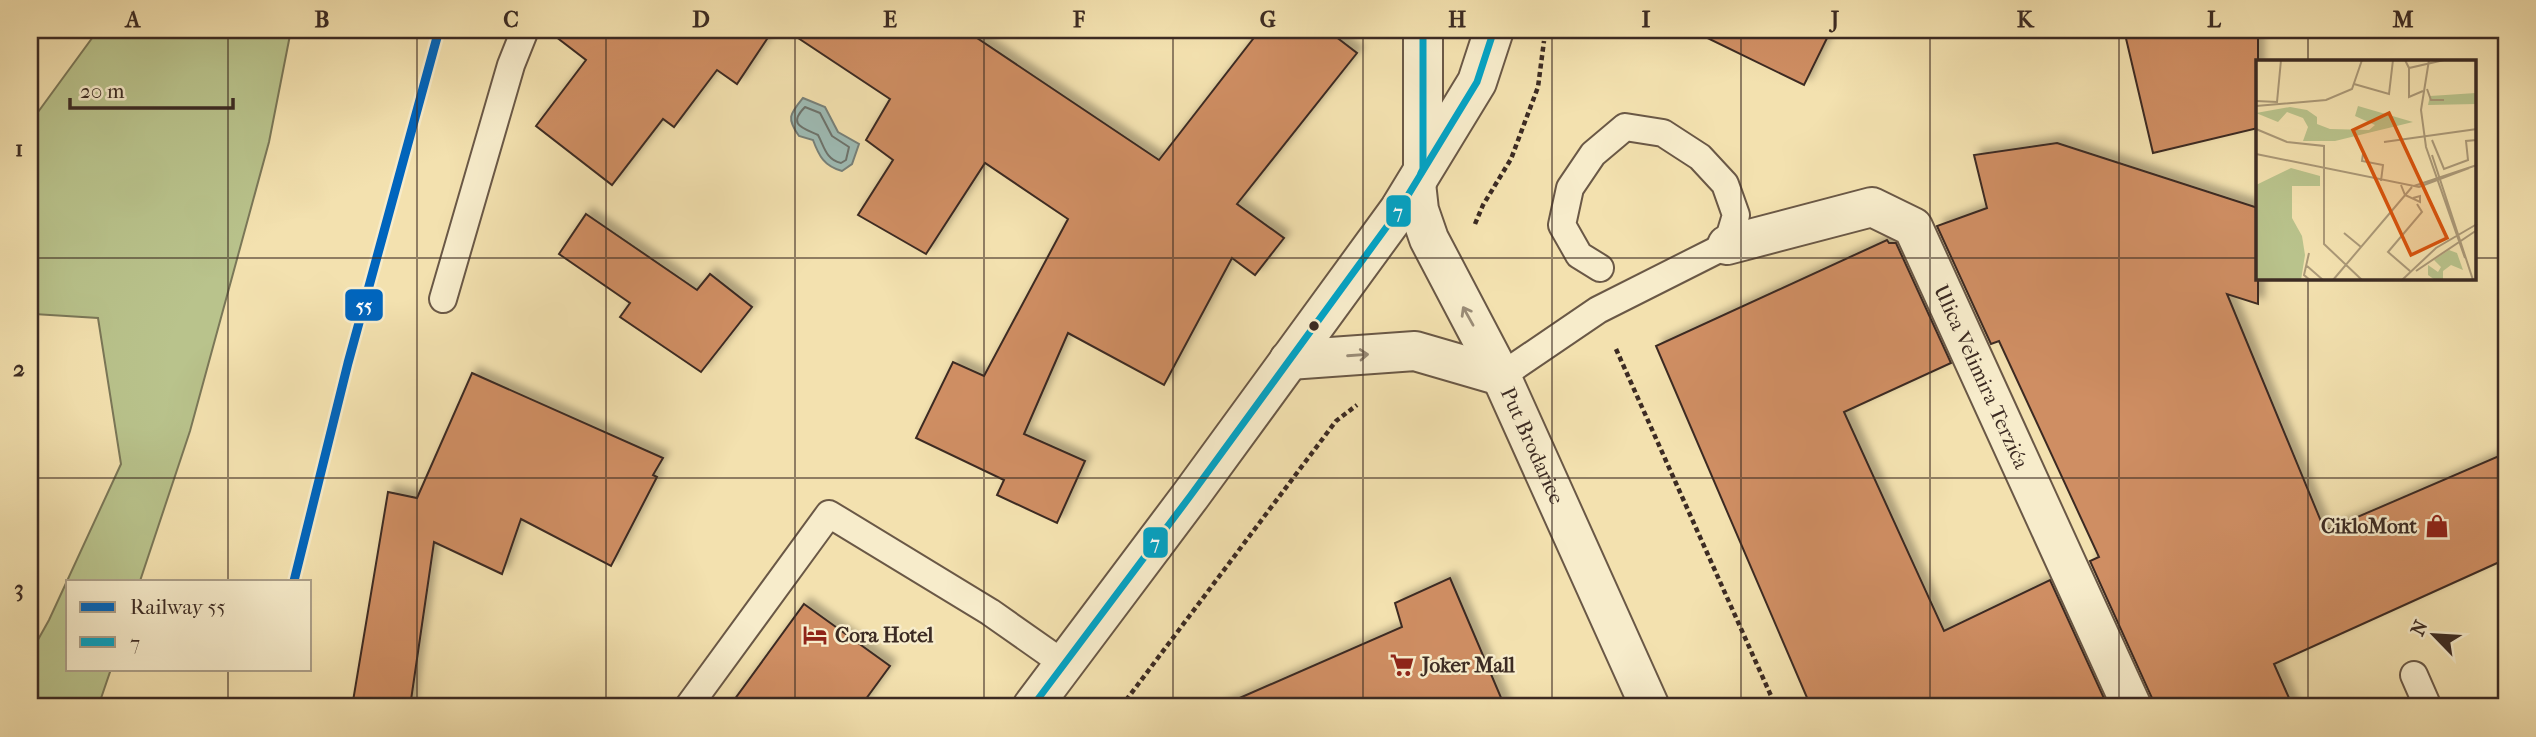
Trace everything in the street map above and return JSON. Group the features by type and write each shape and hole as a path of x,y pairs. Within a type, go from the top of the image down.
{"street":[{"name":"Put Brodarice","path":"1423,30 1419,210 1448,279 1501,376 1650,707"},
{"path":"1032,707 1399,210 1477,82 1494,30"},
{"name":"Ulica Velimira Terzića","path":"1727,245 1872,207 1913,227 2132,707"},
{"path":"1289,360 1415,351 1501,376"}],"lane":[{"path":"443,299 511,65 525,30"},
{"path":"1501,376 1598,310 1727,245 1736,215 1725,184 1700,157 1663,133 1625,127 1593,154 1570,188 1562,225 1579,255 1600,268"},
{"path":"688,707 829,514 990,612 1064,664"},
{"path":"2414,675 2428,707"}],"path":[{"path":"2500,30 2506,53"},
{"path":"1598,310 1776,707"}],"green space":[{"path":"98,30 291,30 269,142 190,431 140,580 67,580 121,464 98,318 34,314 30,318 30,123"},
{"path":"66,583 66,670 111,670 98,707 30,707 30,654"}],"water":[{"path":"803,98 825,107 838,132 859,144 852,164 842,171 826,163 813,140 799,136 792,125 791,116"}],"building":[{"path":"547,30 773,30 737,84 717,70 674,127 663,119 612,185 536,126 586,60"},
{"path":"786,30 965,30 1159,160 1260,30 1327,30 1357,53 1237,204 1284,238 1255,275 1232,258 1164,385 1068,333 1024,434 1085,461 1057,523 997,495 1004,480 916,438 953,362 984,376 1068,219 985,163 926,254 858,215 893,160 866,140 890,99"},
{"path":"1691,30 1831,30 1804,85"},
{"path":"2124,30 2258,30 2256,128 2153,153"},
{"path":"2057,143 2256,207 2258,304 2227,294 2325,531 2506,453 2506,559 2274,664 2293,707 2154,707 2090,561 2099,557 1999,341 1991,344 1937,226 1987,208 1974,155"},
{"path":"586,214 697,290 710,274 752,307 701,372 620,317 630,303 559,254"},
{"path":"1887,240 1889,243 1896,243 1951,363 1844,412 1944,631 2050,580 2108,707 1811,707 1656,346"},
{"path":"472,373 663,458 653,475 657,477 611,566 521,519 502,574 434,542 410,707 352,707 388,492 417,498"},
{"name":"Joker Mall","path":"1450,578 1505,707 1219,707 1402,627 1395,603"},
{"name":"Cora Hotel","path":"804,604 890,666 860,707 729,707"}],"rail line":[{"name":"55","path":"294,580 348,363 439,30"}],"transit line":[{"name":"7","path":"1421,173 1423,30"},
{"name":"7","path":"1032,707 1399,210 1477,82 1494,30"}],"place":[{"name":"CikloMont","path":"2437,526"},
{"name":"Cora Hotel","path":"815,635"},
{"name":"Joker Mall","path":"1402,665"}]}
